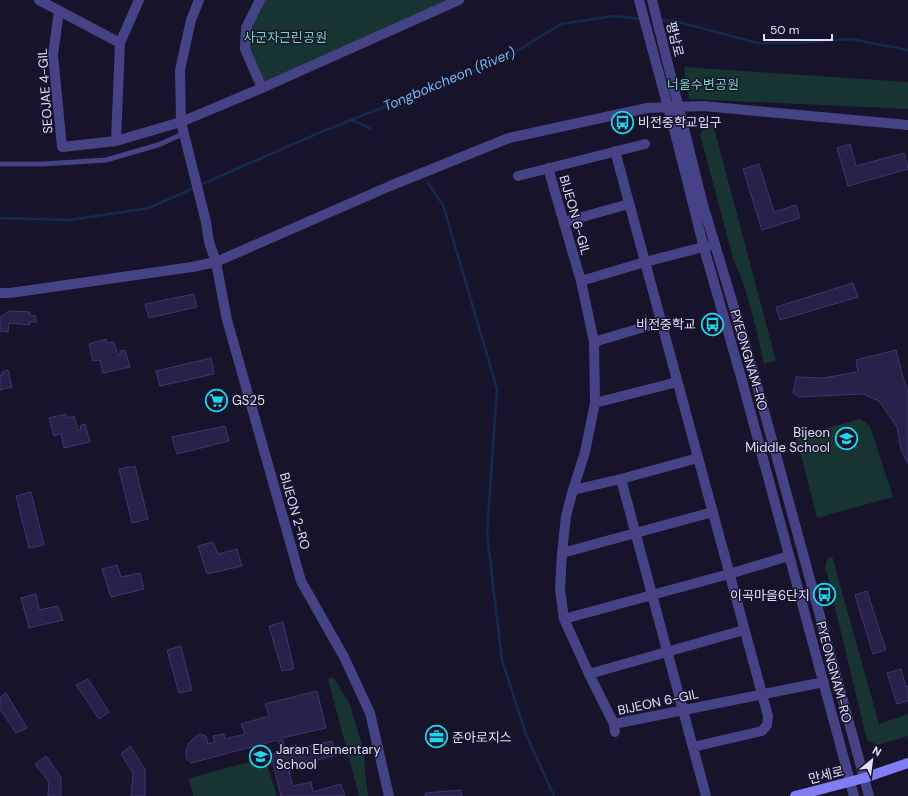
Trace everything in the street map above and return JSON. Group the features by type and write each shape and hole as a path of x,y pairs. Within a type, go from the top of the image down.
{"main road":[{"name":"만세로","path":"795,796 851,782 908,763"}],"street":[{"path":"39,0 120,43"},
{"path":"139,0 120,43 116,140 181,122 262,88 459,0"},
{"path":"184,138 181,122 180,70 191,20 199,0"},
{"path":"260,0 246,28 246,49 262,88"},
{"name":"PYEONGNAM-RO","path":"639,0 704,248 741,377 854,796"},
{"name":"평남로","path":"652,0 703,205 754,374 869,796"},
{"name":"SEOJAE 4-GIL","path":"59,11 53,55 62,147 116,140"},
{"path":"0,293 10,293 187,268 216,262 390,186 509,138 647,108 703,106 908,125"},
{"name":"BIJEON 2-RO","path":"184,138 206,222 209,242 216,262 227,320 301,581 344,657 370,713 389,796"},
{"name":"BIJEON 6-GIL","path":"645,144 548,168 581,281 594,342 595,403 585,452 566,516 560,589 564,619 615,728 683,710 824,682"},
{"path":"615,151 768,716 767,725 762,731 693,747"},
{"path":"518,176 548,168"},
{"path":"564,222 629,204"},
{"path":"581,281 645,262 715,244"},
{"path":"594,342 661,322"},
{"path":"595,403 677,382"},
{"path":"573,490 621,479 698,458"},
{"path":"621,479 706,796"},
{"path":"562,553 713,512"},
{"path":"564,619 789,556"},
{"path":"589,674 744,630"}],"lane":[{"path":"0,164 43,164 106,160 184,138"}],"green space":[{"name":"사군자근린공원","path":"260,0 452,0 262,88 246,49 246,28"},
{"name":"너울수변공원","path":"684,67 908,82 908,109 689,99"},
{"path":"712,120 776,361 764,364 756,328 744,285 733,258 700,134"},
{"path":"860,419 870,426 893,497 817,518 796,436"},
{"path":"832,556 879,724 908,714 908,736 877,745 867,740 825,566 828,558"},
{"path":"333,677 349,702 364,751 368,796 359,796 328,679"},
{"path":"265,758 277,796 193,796 189,778"}],"building":[{"path":"850,144 856,166 904,153 908,169 848,186 837,148"},
{"path":"759,164 774,212 796,205 800,218 762,230 743,169"},
{"path":"853,283 858,297 780,320 776,307"},
{"path":"194,294 197,307 149,318 145,304"},
{"path":"10,311 30,312 30,315 36,316 36,322 30,322 30,325 9,323 8,332 0,331 0,317"},
{"path":"106,339 107,343 114,342 118,355 120,355 120,351 125,350 130,367 103,373 100,360 93,361 89,344"},
{"path":"896,350 908,391 908,464 901,450 897,427 879,401 863,394 799,397 793,393 796,377 823,378 858,372 856,360"},
{"path":"211,358 214,374 160,386 156,371"},
{"path":"8,370 12,387 0,390 0,376 3,375 2,372"},
{"path":"66,414 67,418 74,416 78,430 81,429 80,426 85,424 90,442 64,448 61,434 54,436 49,418"},
{"path":"225,426 229,441 177,454 172,437"},
{"path":"135,466 148,519 132,523 119,469"},
{"path":"31,492 44,545 29,548 16,496"},
{"path":"213,542 218,554 237,549 242,566 207,574 198,546"},
{"path":"117,565 121,577 140,573 144,589 111,597 102,569"},
{"path":"867,591 886,650 873,654 855,595"},
{"path":"36,594 39,610 58,606 63,620 29,628 21,598"},
{"path":"283,622 294,669 282,671 269,626"},
{"path":"181,646 192,690 179,693 167,650"},
{"path":"901,669 906,687 908,686 908,701 897,704 887,673"},
{"path":"88,679 109,712 99,719 76,685"},
{"path":"317,691 326,728 282,738 285,748 296,745 298,749 332,741 336,755 288,768 293,786 311,782 313,792 341,784 345,796 281,796 271,755 281,751 278,740 191,763 186,758 186,750 189,743 200,734 206,736 208,744 215,742 213,736 224,734 225,739 245,734 241,724 269,716 265,704"},
{"path":"6,693 27,728 16,733 0,709 0,697"},
{"path":"130,746 145,769 145,796 131,796 133,773 121,754"},
{"path":"46,756 61,777 61,796 48,796 49,782 35,764"},
{"path":"461,790 462,796 425,796 425,793"}],"waterway":[{"name":"Tongbokcheon (River)","path":"200,185 321,132 504,59 561,24 614,16 642,19"},
{"name":"Tongbokcheon (River)","path":"661,20 679,22 757,43 797,43 851,39 908,50"},
{"path":"352,120 371,129"},
{"path":"428,183 443,205 497,389 487,534 502,660 526,734 554,796"},
{"name":"Tongbokcheon (River)","path":"0,218 70,220 149,208 194,188"}],"place":[{"name":"비전중학교입구","path":"623,122"},
{"name":"비전중학교","path":"712,324"},
{"name":"GS25","path":"216,400"},
{"name":"Bijeon Middle School","path":"846,439"},
{"name":"이곡마을6단지","path":"825,595"},
{"name":"준아로지스","path":"436,737"},
{"name":"Jaran Elementary School","path":"260,756"}]}
